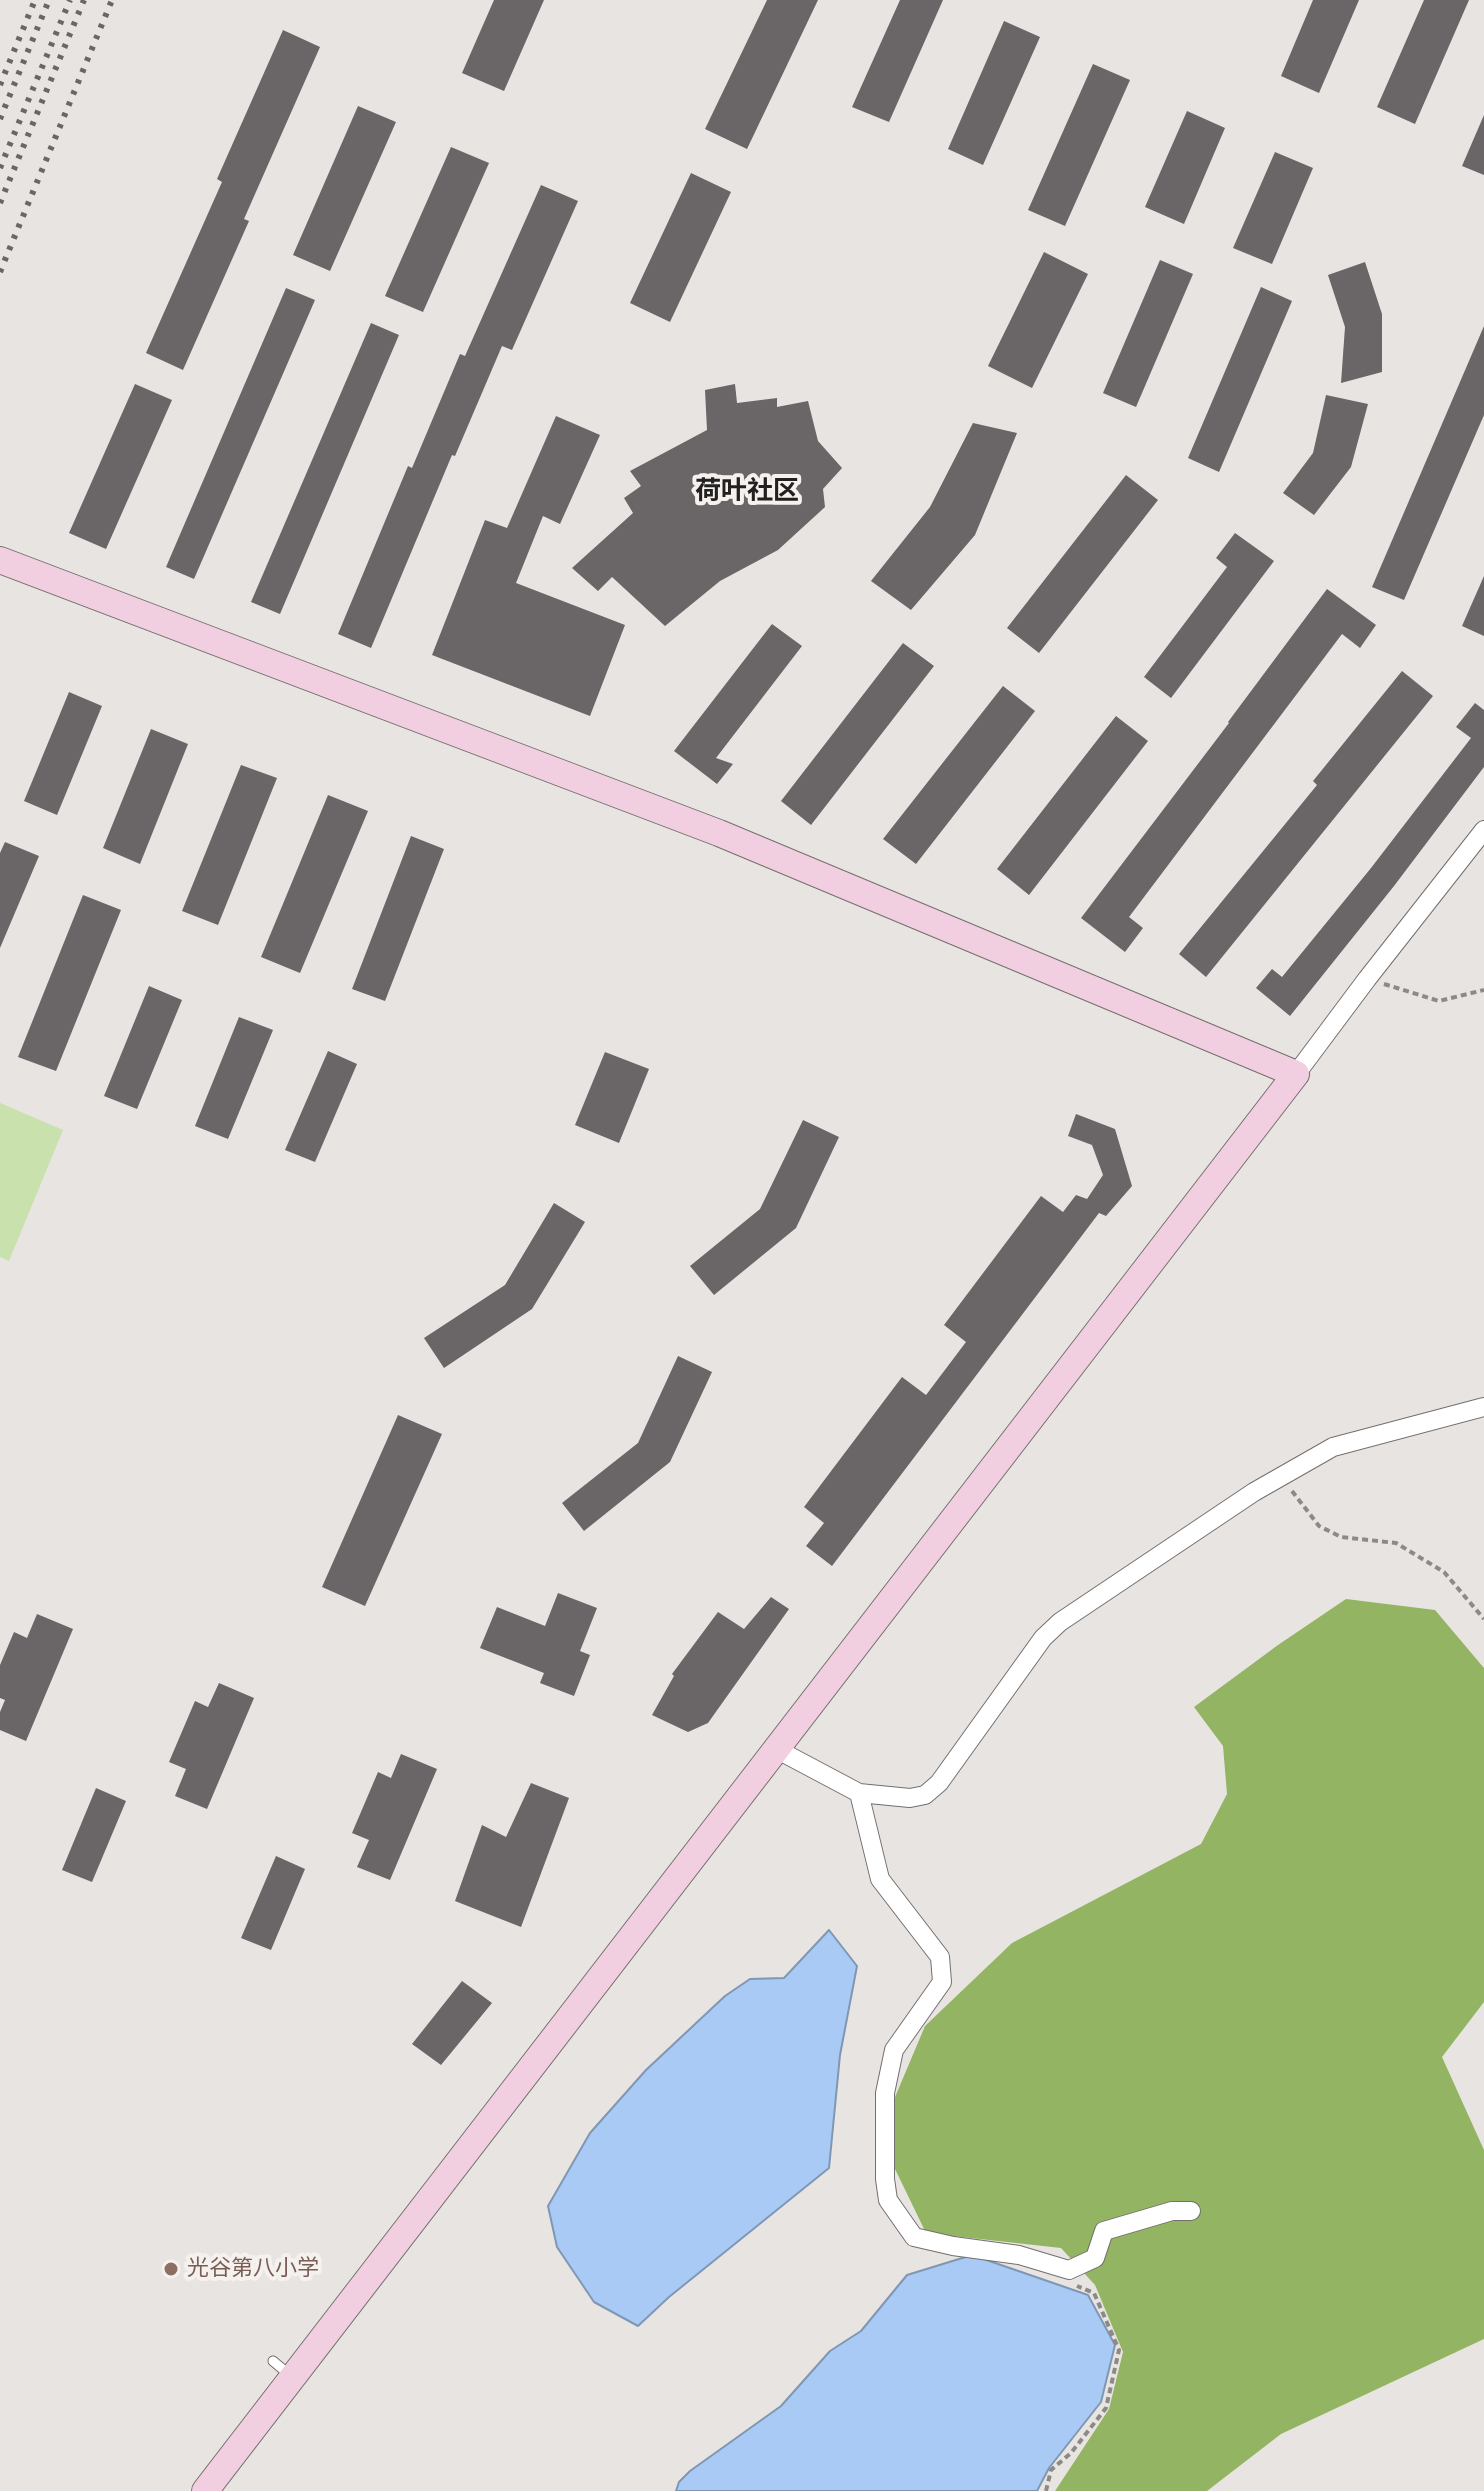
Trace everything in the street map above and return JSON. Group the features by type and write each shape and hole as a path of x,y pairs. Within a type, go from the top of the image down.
{"main road":[{"path":"0,560 719,833 1296,1074 778,1750 283,2369 205,2491"}],"street":[{"path":"1296,1074 1484,830"},
{"path":"778,1750 859,1793 910,1798 925,1795 939,1783 1043,1638 1060,1622 1254,1492 1333,1447 1484,1407"},
{"path":"859,1793 880,1879 940,1957 942,1982 894,2050 885,2093 885,2179 888,2200 914,2237 1019,2255 1069,2270 1095,2258 1104,2231 1172,2211 1191,2211"}],"path":[{"path":"1367,979 1439,1001 1484,990"},
{"path":"1280,1477 1319,1526 1341,1537 1396,1543 1444,1572 1484,1619"},
{"path":"1046,2491 1051,2470 1071,2453 1106,2408 1119,2350 1094,2293 1065,2282"}],"green space":[{"path":"0,1103 63,1130 9,1261 0,1257"},
{"path":"1346,1599 1435,1610 1484,1668 1484,2002 1442,2057 1484,2150 1484,2339 1281,2434 1207,2491 1055,2491 1109,2409 1123,2352 1095,2285 1061,2248 926,2233 895,2169 890,2109 925,2026 1012,1943 1201,1844 1227,1794 1223,1746 1194,1707"}],"water":[{"path":"829,1930 857,1966 840,2055 829,2168 669,2297 638,2326 594,2302 557,2247 548,2206 590,2133 646,2070 725,1996 750,1979 784,1978"},
{"path":"972,2255 1088,2295 1115,2345 1101,2402 1049,2468 1037,2491 676,2491 679,2482 690,2471 781,2406 830,2351 861,2331 907,2275"}],"building":[{"path":"494,0 544,0 504,91 462,73"},
{"path":"767,0 818,0 747,149 705,129"},
{"path":"900,0 943,0 889,122 852,107"},
{"path":"1313,0 1359,0 1319,93 1281,76"},
{"path":"1424,0 1469,0 1415,124 1377,107"},
{"path":"1004,21 1040,37 983,165 948,149"},
{"path":"283,30 320,47 244,219 249,221 183,370 146,353 222,182 217,179"},
{"path":"1093,64 1130,80 1065,226 1028,210"},
{"path":"358,106 396,122 330,271 293,255"},
{"path":"1187,111 1225,128 1184,224 1145,207"},
{"path":"1484,115 1484,175 1462,166"},
{"path":"451,147 489,163 423,312 385,296"},
{"path":"1275,152 1313,168 1272,264 1233,248"},
{"path":"691,173 731,192 670,322 630,303"},
{"path":"541,185 578,201 512,350 502,346 455,456 452,455 371,648 338,634 408,466 412,468 460,354 465,356"},
{"path":"1044,252 1088,274 1032,388 988,366"},
{"path":"1160,260 1193,274 1136,407 1103,393"},
{"path":"1365,262 1382,314 1382,372 1341,383 1345,327 1328,275"},
{"path":"1261,287 1292,301 1219,472 1188,458"},
{"path":"286,288 315,300 194,579 166,567"},
{"path":"371,323 399,335 280,614 251,602"},
{"path":"1484,326 1484,415 1404,600 1372,587"},
{"path":"135,384 172,400 106,549 69,533"},
{"path":"735,384 737,403 777,398 777,407 808,401 818,441 842,468 823,489 825,507 778,550 720,581 665,626 612,577 598,591 572,568 633,513 624,498 641,486 630,471 707,430 705,390"},
{"path":"1326,395 1368,404 1351,467 1314,515 1283,493 1313,453"},
{"path":"556,416 600,435 560,524 543,516 516,583 625,625 590,716 432,655 485,520 507,528"},
{"path":"973,423 1017,433 975,535 911,610 871,581 930,507"},
{"path":"1126,475 1158,500 1039,653 1007,628"},
{"path":"1235,533 1274,561 1171,698 1144,677 1227,567 1216,558"},
{"path":"1484,576 1484,636 1462,626"},
{"path":"1327,589 1376,625 1360,648 1342,634 1129,917 1143,928 1125,952 1081,918"},
{"path":"772,624 802,646 716,758 733,764 717,784 674,751"},
{"path":"903,643 934,666 811,825 781,801"},
{"path":"1402,671 1433,696 1206,977 1179,954 1317,785 1313,781"},
{"path":"1003,686 1035,711 916,864 883,839"},
{"path":"69,692 102,706 57,815 24,801"},
{"path":"1475,703 1484,710 1484,767 1290,1016 1256,988 1272,969 1282,977 1471,738 1456,727"},
{"path":"1116,716 1148,741 1029,895 997,869"},
{"path":"151,729 188,744 140,864 103,848"},
{"path":"241,765 277,778 218,925 182,911"},
{"path":"328,795 368,811 300,973 261,957"},
{"path":"411,836 444,849 385,1001 352,989"},
{"path":"5,842 39,856 0,948 0,853"},
{"path":"83,895 121,910 56,1071 18,1057"},
{"path":"149,986 182,1000 137,1109 104,1096"},
{"path":"239,1017 273,1030 228,1139 195,1126"},
{"path":"328,1051 357,1064 315,1162 285,1150"},
{"path":"605,1052 649,1069 619,1143 575,1125"},
{"path":"1076,1114 1115,1129 1132,1186 1106,1216 1099,1213 832,1566 806,1546 824,1523 804,1507 902,1377 926,1395 966,1342 944,1325 1041,1196 1063,1212 1076,1195 1087,1199 1103,1175 1092,1145 1068,1136"},
{"path":"803,1120 839,1137 796,1228 714,1295 690,1266 760,1209"},
{"path":"554,1203 585,1222 532,1309 444,1368 424,1338 505,1285"},
{"path":"678,1356 712,1372 670,1462 584,1531 562,1503 638,1443"},
{"path":"398,1415 442,1434 365,1606 322,1587"},
{"path":"558,1593 597,1608 580,1651 590,1655 574,1696 540,1683 544,1673 480,1648 497,1607 545,1626"},
{"path":"771,1597 789,1609 708,1723 688,1732 652,1715 674,1676 672,1674 718,1612 744,1629"},
{"path":"37,1614 73,1629 26,1741 0,1730 0,1712 5,1700 0,1698 0,1665 14,1632 27,1638"},
{"path":"219,1683 254,1698 207,1809 175,1796 186,1769 169,1762 195,1701 208,1707"},
{"path":"401,1754 437,1769 390,1880 357,1867 369,1840 352,1833 378,1772 391,1778"},
{"path":"531,1783 569,1798 521,1927 455,1901 482,1825 506,1837"},
{"path":"96,1788 126,1801 92,1882 62,1870"},
{"path":"276,1856 305,1869 271,1950 241,1938"},
{"path":"462,1981 492,2003 441,2065 412,2044"}],"railway":[{"path":"0,85 35,0"},
{"path":"0,119 49,0"},
{"path":"0,168 70,0"},
{"path":"0,203 84,0"},
{"path":"0,272 112,0"}],"place":[{"name":"光谷第八小学","path":"171,2269"}],"district":[{"name":"荷叶社区","path":"747,491"}]}
